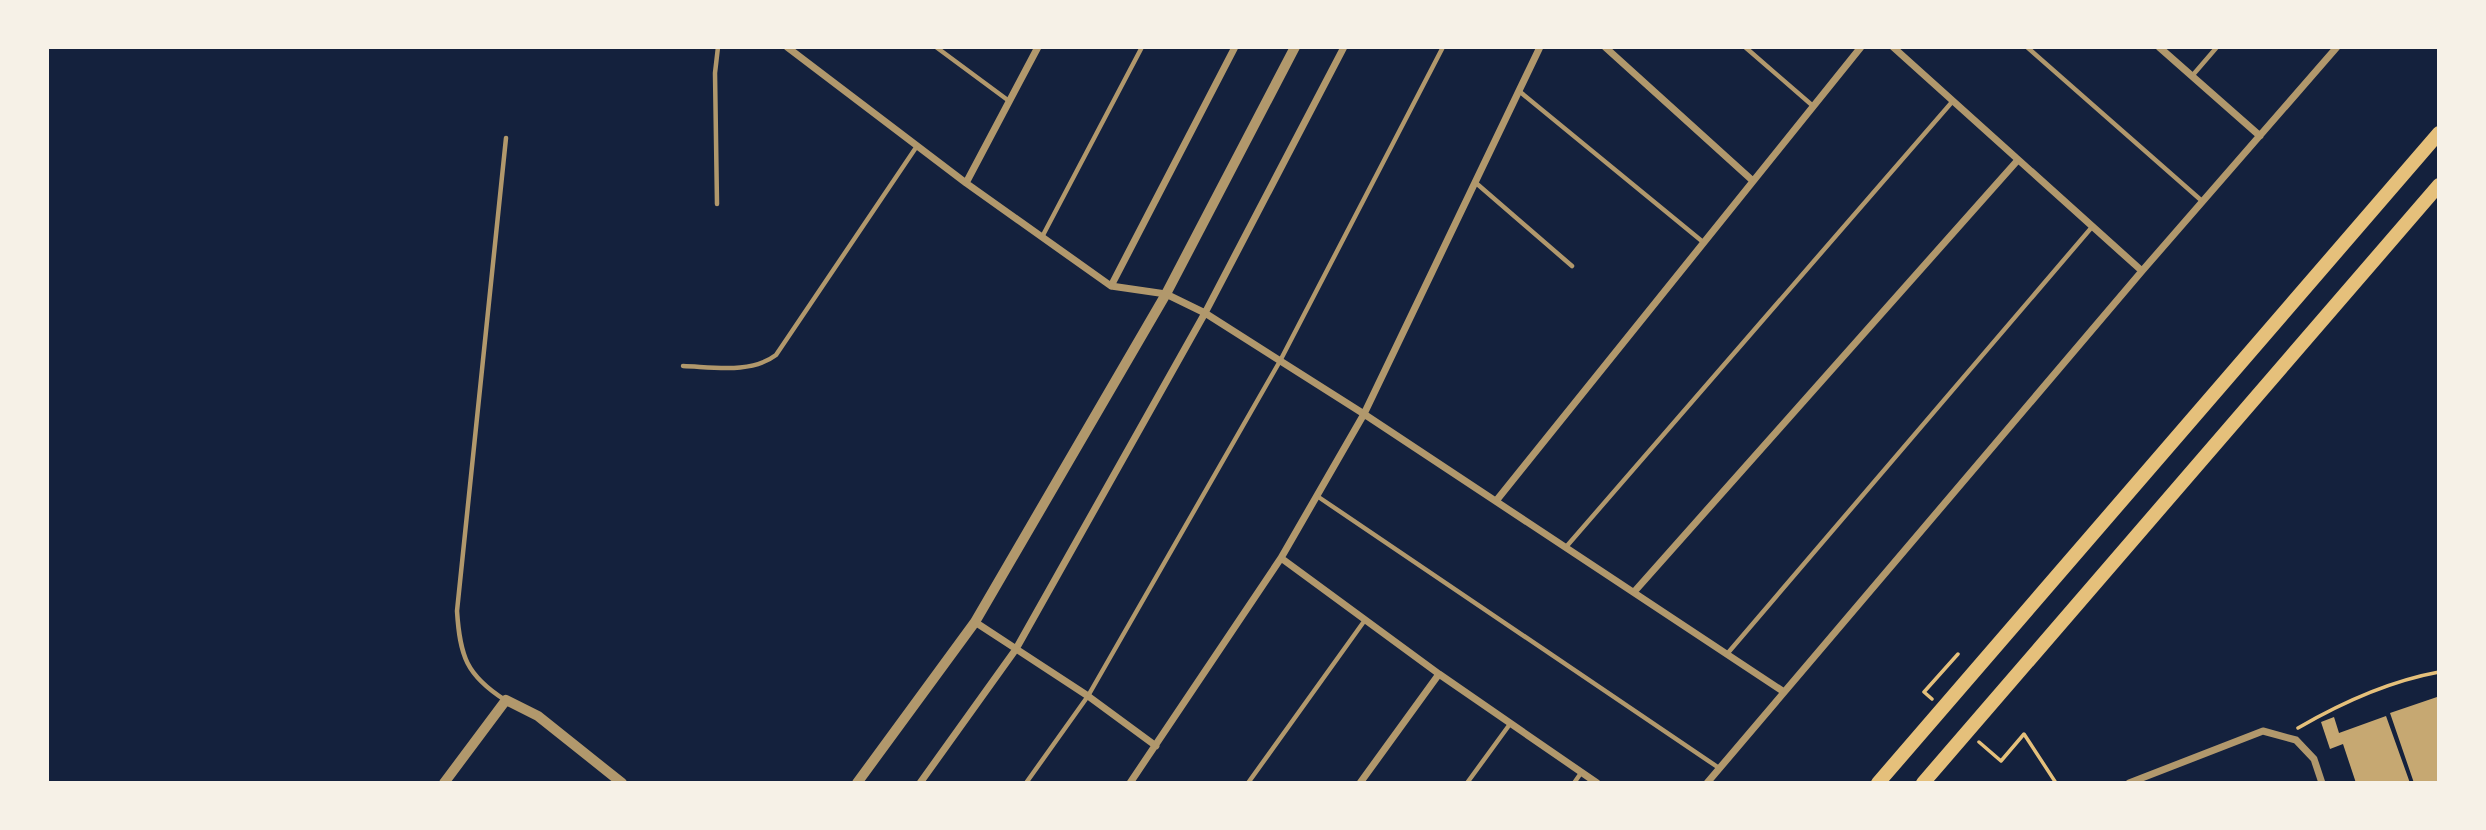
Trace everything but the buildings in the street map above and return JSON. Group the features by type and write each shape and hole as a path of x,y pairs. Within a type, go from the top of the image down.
{"highway":[{"path":"1878,783 2439,133"},
{"path":"1923,783 2439,185"}],"street":[{"path":"787,47 966,183 1111,286 1166,294 1205,313 1364,414 1784,692"},
{"path":"966,183 1038,47"},
{"path":"1111,286 1235,47"},
{"path":"857,783 975,622 1166,294 1295,47"},
{"path":"920,783 1016,649 1205,313 1344,47"},
{"path":"1130,783 1281,558 1364,414 1540,47"},
{"path":"1605,47 1753,181"},
{"path":"1496,501 1860,47"},
{"path":"1893,47 2142,271"},
{"path":"2159,47 2260,136"},
{"path":"1707,783 2142,271 2337,47"},
{"path":"1634,592 2017,161"},
{"path":"1281,558 1439,674 1597,783"},
{"path":"975,622 1088,696 1156,746"},
{"path":"1360,783 1439,674"},
{"path":"444,783 506,700 538,716 622,783"},
{"path":"2129,783 2263,731 2296,740 2314,759 2322,783"}],"lane":[{"path":"717,204 715,73 718,47"},
{"path":"936,47 1009,102"},
{"path":"1042,237 1142,47"},
{"path":"1026,783 1088,696 1280,360 1443,47"},
{"path":"1745,47 1813,106"},
{"path":"2027,47 2203,202"},
{"path":"2191,77 2217,47"},
{"path":"1519,91 1704,243"},
{"path":"1566,547 1952,102"},
{"path":"506,138 457,611 465,662 485,687 506,700"},
{"path":"683,366 750,367 765,363 776,355 917,146"},
{"path":"1475,182 1572,266"},
{"path":"1727,654 2092,227"},
{"path":"1317,496 1719,768"},
{"path":"1248,783 1365,620"},
{"path":"1467,783 1510,723"},
{"path":"1574,783 1582,772"}],"path":[{"path":"1924,692 1958,654"},
{"path":"2287,738 2321,715 2360,697 2402,681 2439,672"},
{"path":"2001,761 2024,734 2056,783"}]}
